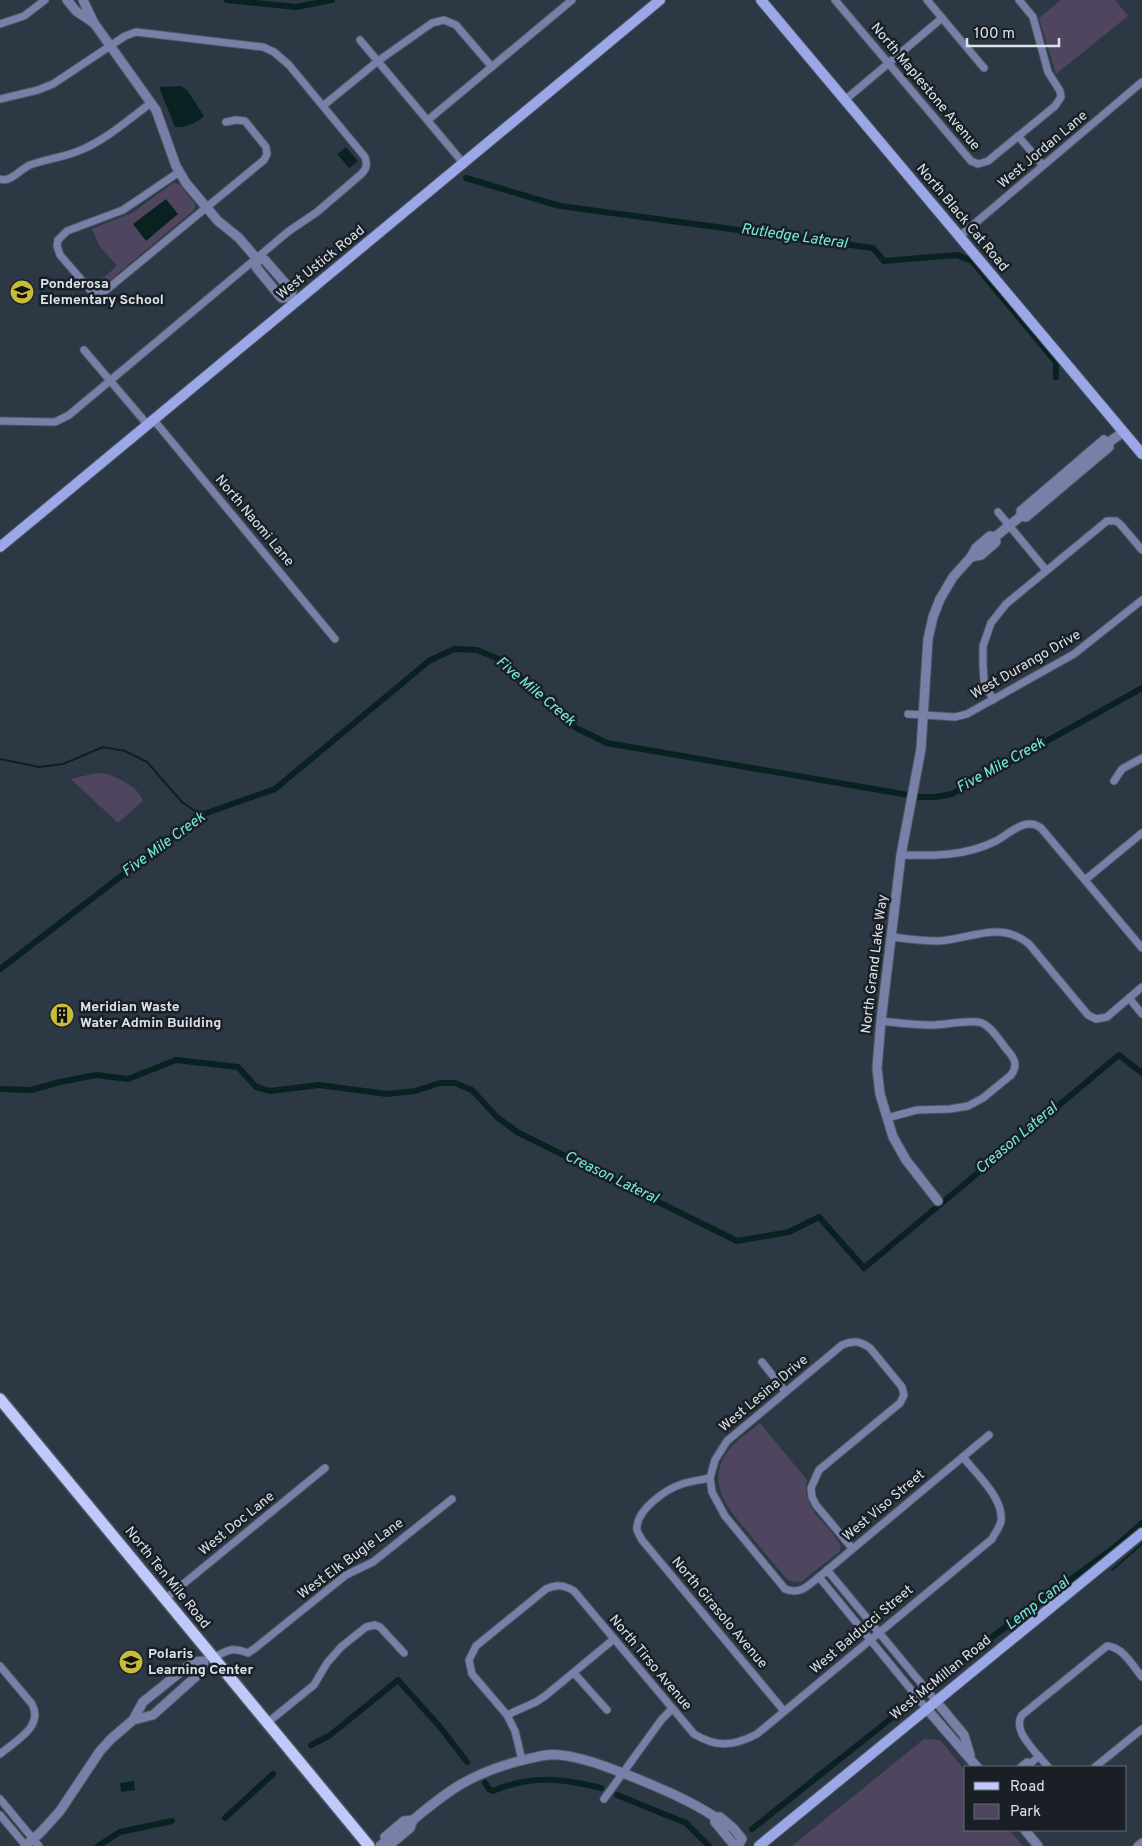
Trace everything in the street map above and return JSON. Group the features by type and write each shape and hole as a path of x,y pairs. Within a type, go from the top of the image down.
{"main road":[{"name":"West Ustick Road","path":"0,547 293,300 464,164 660,0"},
{"name":"North Black Cat Road","path":"761,0 1142,454"},
{"name":"North Ten Mile Road","path":"0,1399 166,1599 209,1658 267,1723 369,1846"},
{"name":"West McMillan Road","path":"759,1846 935,1700 1142,1533"}],"street":[{"path":"0,24 24,16 45,0"},
{"path":"67,0 76,11 94,23"},
{"path":"83,0 94,23 152,103 179,172 186,183 218,221 239,238 256,259 256,267 278,294 282,298 293,300 292,291 276,270 264,259 256,259"},
{"path":"428,120 572,0"},
{"name":"North Maplestone Avenue","path":"835,0 971,161 978,164 988,161 1018,136"},
{"path":"927,0 984,68"},
{"path":"1019,0 1033,17 1048,72 1060,91 1060,100 1018,136 1041,163"},
{"path":"845,100 942,18"},
{"path":"324,105 378,61 432,23 444,20 456,25 492,67"},
{"path":"0,99 38,90 53,84 124,36 136,32 263,47 284,60 324,105 366,157 368,164 360,176 256,259 69,415 55,422 0,421"},
{"path":"360,40 464,164"},
{"name":"West Jordan Lane","path":"960,236 1142,82"},
{"path":"2,180 9,179 28,166 70,154 89,146 152,103"},
{"path":"179,172 123,210 67,231 58,240 56,246 60,255 92,292 98,294 106,291 264,160 267,154 266,147 244,121 226,122"},
{"name":"North Naomi Lane","path":"84,350 109,380 150,421 335,639"},
{"path":"1009,526 1021,516 1026,517 1109,448 1108,443 1123,432"},
{"path":"998,512 1046,570"},
{"path":"993,700 984,681 982,666 983,646 991,623 1006,604 1102,523 1112,521 1120,524 1142,550"},
{"name":"North Grand Lake Way","path":"938,1201 906,1160 893,1137 880,1094 877,1068 881,1021 902,855 921,749 928,639 933,617 940,599 953,577 971,557 976,548 990,536 996,537 1009,526"},
{"name":"West Durango Drive","path":"908,714 955,717 967,714 1074,654 1142,600"},
{"path":"1114,781 1122,769 1142,758"},
{"path":"902,855 930,856 961,853 997,841 1024,825 1032,823 1041,828 1142,948"},
{"path":"1085,880 1142,833"},
{"path":"892,937 938,941 998,931 1017,935 1028,944 1088,1015 1096,1019 1107,1017 1142,987"},
{"path":"1129,998 1142,1014"},
{"path":"881,1021 931,1025 972,1022 982,1024 990,1029 1012,1056 1015,1066 1011,1075 988,1094 968,1106 950,1109 917,1110 887,1118"},
{"name":"West Lesina Drive","path":"710,1478 715,1460 727,1441 842,1344 856,1341 863,1343 870,1348 902,1387 904,1394 900,1404 819,1470 811,1488 812,1497 816,1505 852,1548"},
{"path":"762,1362 785,1391"},
{"name":"West Viso Street","path":"710,1478 712,1492 725,1516 786,1589 793,1592 801,1591 989,1435"},
{"name":"West Balducci Street","path":"731,1744 757,1734 992,1539 1000,1523 1001,1510 996,1497 963,1457"},
{"name":"West Doc Lane","path":"166,1599 325,1468"},
{"name":"North Girasolo Avenue","path":"710,1478 685,1483 667,1491 643,1510 637,1529 642,1540 784,1711"},
{"name":"West Elk Bugle Lane","path":"209,1658 227,1650 235,1649 248,1653 346,1575 373,1562 452,1500"},
{"path":"827,1570 964,1735 971,1758"},
{"path":"819,1577 926,1708 976,1766"},
{"name":"North Tirso Avenue","path":"507,1715 472,1674 469,1660 476,1646 546,1589 558,1585 574,1591 694,1734 706,1741 731,1744"},
{"path":"267,1723 314,1685 327,1663 341,1647 366,1627 375,1625 385,1630 404,1653"},
{"path":"522,1760 516,1730 507,1715 536,1702 614,1640"},
{"path":"1047,1766 1020,1733 1018,1723 1022,1715 1107,1646 1121,1651 1142,1677"},
{"path":"133,1720 153,1715 201,1672 209,1658"},
{"path":"30,1845 60,1811 105,1745 133,1720 142,1702 193,1662 209,1658"},
{"path":"0,1666 32,1704 36,1717 34,1724 29,1730 0,1754"},
{"path":"574,1673 607,1710"},
{"path":"604,1799 662,1719 672,1709"},
{"path":"1096,1766 1142,1729"},
{"path":"384,1843 391,1844 410,1828 414,1820 445,1794 471,1778 496,1767 522,1760 538,1756 558,1755 592,1761 691,1802 715,1817 720,1817 734,1829 742,1839 740,1845"},
{"path":"1031,1766 1039,1756"},
{"path":"0,1799 30,1845"},
{"path":"0,1815 30,1845"},
{"path":"1026,1831 1038,1846"},
{"path":"1137,1846 1142,1842"}],"green space":[{"path":"1061,0 1115,0 1128,16 1056,74 1039,18"},
{"path":"173,183 179,184 195,204 195,209 103,286 95,285 117,266 99,245 92,229 132,213"},
{"path":"103,773 132,787 143,801 118,823 71,779"},
{"path":"760,1423 807,1480 806,1491 812,1509 841,1546 839,1552 801,1582 790,1581 785,1577 735,1517 728,1507 719,1486 721,1463 728,1451"},
{"path":"924,1739 940,1740 964,1770 964,1831 1010,1831 1023,1846 792,1846"}],"shaded area":[{"path":"181,86 187,90 204,116 191,125 175,127 159,87"},
{"path":"346,147 358,161 349,168 337,154"},
{"path":"166,199 178,214 146,241 133,224"},
{"path":"134,1781 135,1790 121,1792 120,1783"}],"waterway":[{"path":"227,0 296,7 332,0"},
{"name":"Rutledge Lateral","path":"466,178 560,206 873,248 884,261 957,255 972,261 1056,362 1056,377"},
{"name":"Five Mile Creek","path":"0,969 201,815 275,789 429,661 454,649 477,650 501,660 576,728 607,743 920,797 952,794 1142,688"},
{"path":"0,759 39,767 63,764 103,747 125,751 147,762 182,802 201,815"},
{"name":"Creason Lateral","path":"0,1089 31,1090 96,1075 128,1079 176,1060 238,1067 256,1087 270,1091 319,1085 387,1094 415,1091 440,1083 455,1083 472,1090 497,1117 517,1132 737,1241 789,1232 819,1217 864,1268 1119,1055 1142,1073"},
{"name":"Lemp Canal","path":"933,1684 992,1637 1115,1547 1142,1523"},
{"path":"1112,1570 1142,1544"},
{"path":"311,1745 329,1736 398,1680 440,1727 467,1762"},
{"name":"Lemp Canal","path":"752,1829 908,1705"},
{"path":"225,1818 273,1774"},
{"path":"485,1783 493,1791 520,1782 533,1780 559,1780 601,1788"},
{"path":"617,1795 686,1823 709,1846"},
{"path":"98,1846 120,1832 172,1821"}],"place":[{"name":"Ponderosa Elementary School","path":"22,292"},
{"name":"Meridian Waste Water Admin Building","path":"62,1015"},
{"name":"Polaris Learning Center","path":"131,1662"}]}
